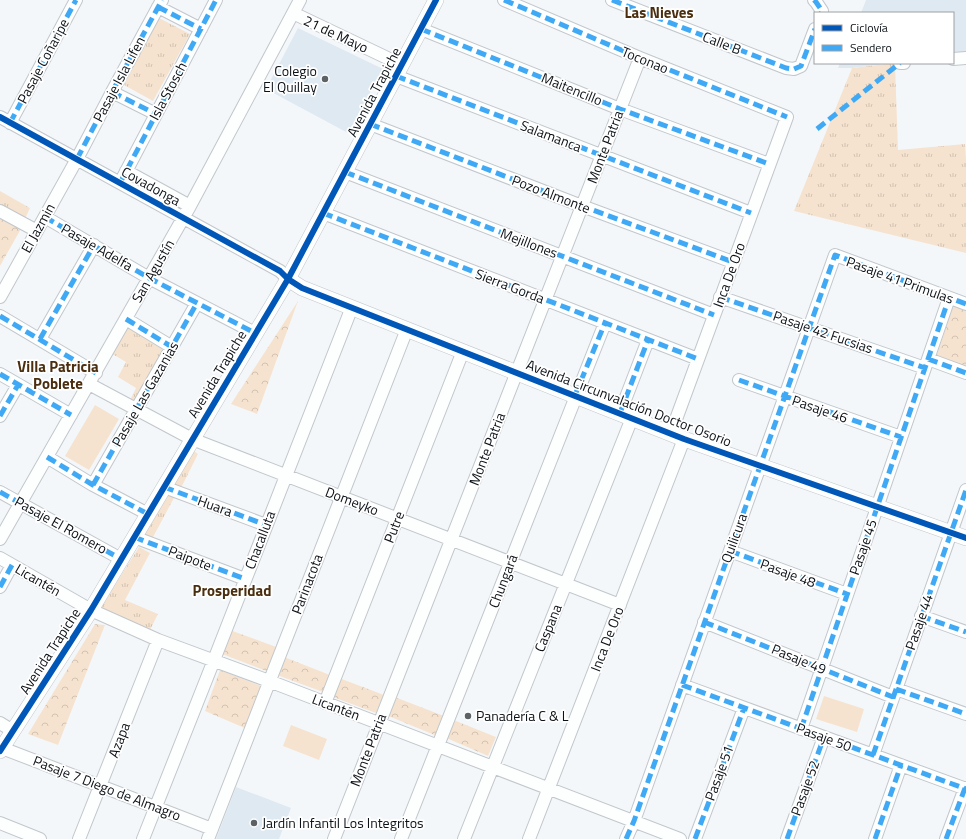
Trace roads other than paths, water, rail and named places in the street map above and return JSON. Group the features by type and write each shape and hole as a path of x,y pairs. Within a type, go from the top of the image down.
{"street":[{"name":"Pasaje Coñaripe","path":"5,120 76,0"},
{"name":"Isla Stosch","path":"120,183 216,0"},
{"name":"San Agustín","path":"0,539 190,206 300,0"},
{"name":"Avenida Trapiche","path":"1,749 6,727 90,610 288,279 436,0"},
{"name":"Toconao","path":"504,0 640,58 786,117"},
{"name":"Calle B","path":"612,0 786,68 794,69 801,66 814,32"},
{"path":"814,0 822,12"},
{"path":"160,4 201,30"},
{"name":"Pasaje Isla Lifen","path":"77,159 160,4"},
{"name":"21 de Mayo","path":"293,13 399,70"},
{"name":"Maitencillo","path":"421,29 620,109 769,164"},
{"name":"Monte Patria","path":"334,839 640,58"},
{"path":"954,59 966,58"},
{"name":"Salamanca","path":"399,70 602,156 751,213"},
{"path":"112,92 156,114"},
{"name":"Inca De Oro","path":"529,839 550,789 620,606 677,436 698,359 786,117"},
{"name":"Covadonga","path":"5,120 280,271 288,279"},
{"name":"Pozo Almonte","path":"370,124 582,206 733,262"},
{"name":"El Jazmin","path":"0,296 77,159"},
{"path":"126,171 190,206"},
{"name":"Mejillones","path":"345,172 714,315"},
{"path":"0,211 37,231"},
{"name":"Sierra Gorda","path":"323,213 698,359"},
{"name":"Pasaje Adelfa","path":"45,217 149,278 255,333"},
{"path":"40,339 94,246"},
{"name":"Pasaje 41 Primulas","path":"835,255 966,304"},
{"name":"Quilicura","path":"626,839 634,821 835,255"},
{"name":"Avenida Circunvalación Doctor Osorio","path":"288,279 302,288 677,436 966,538"},
{"name":"Pasaje 42 Fucsias","path":"720,297 809,328 926,364 966,373"},
{"name":"Pasaje 45","path":"801,729 949,298"},
{"name":"Pasaje Las Gazanias","path":"93,485 197,303"},
{"name":"Chacalluta","path":"143,839 352,307"},
{"path":"0,316 96,373"},
{"path":"126,319 172,347"},
{"name":"Chungará","path":"401,839 575,395 605,323"},
{"name":"Parinacota","path":"210,834 407,329"},
{"name":"Caspana","path":"464,839 566,584 626,415 648,340"},
{"name":"Putre","path":"325,703 463,351"},
{"path":"0,374 71,415"},
{"name":"Pasaje 46","path":"739,380 901,437"},
{"name":"Domeyko","path":"89,384 192,439 620,606"},
{"path":"0,416 18,385"},
{"path":"47,457 93,485 148,514"},
{"name":"Huara","path":"164,487 266,525"},
{"name":"Pasaje 44","path":"873,755 966,490"},
{"name":"Pasaje El Romero","path":"0,492 121,559"},
{"name":"Paipote","path":"134,537 245,579"},
{"name":"Pasaje 48","path":"730,551 847,594"},
{"name":"Licantén","path":"0,558 90,610 158,640 214,660 680,839"},
{"path":"0,587 12,565"},
{"path":"921,616 966,632"},
{"name":"Pasaje 49","path":"704,622 822,669 894,693 966,714"},
{"name":"Azapa","path":"79,839 158,640"},
{"name":"Pasaje 50","path":"682,685 965,788"},
{"name":"Pasaje 51","path":"695,839 744,708"},
{"name":"Pasaje 52","path":"786,839 824,737"},
{"name":"Pasaje 7 Diego de Almagro","path":"1,749 156,807 210,834"},
{"path":"875,839 901,765"},
{"path":"946,839 965,788"},
{"path":"0,823 40,839"}],"place":[{"name":"Colegio El Quillay","path":"325,79"},
{"name":"Panadería C & L","path":"468,716"},
{"name":"Jardín Infantil Los Integritos","path":"254,823"}],"district":[{"name":"Las Nieves","path":"659,13"},
{"name":"Villa Patricia Poblete","path":"58,376"},
{"name":"Prosperidad","path":"232,591"}]}
